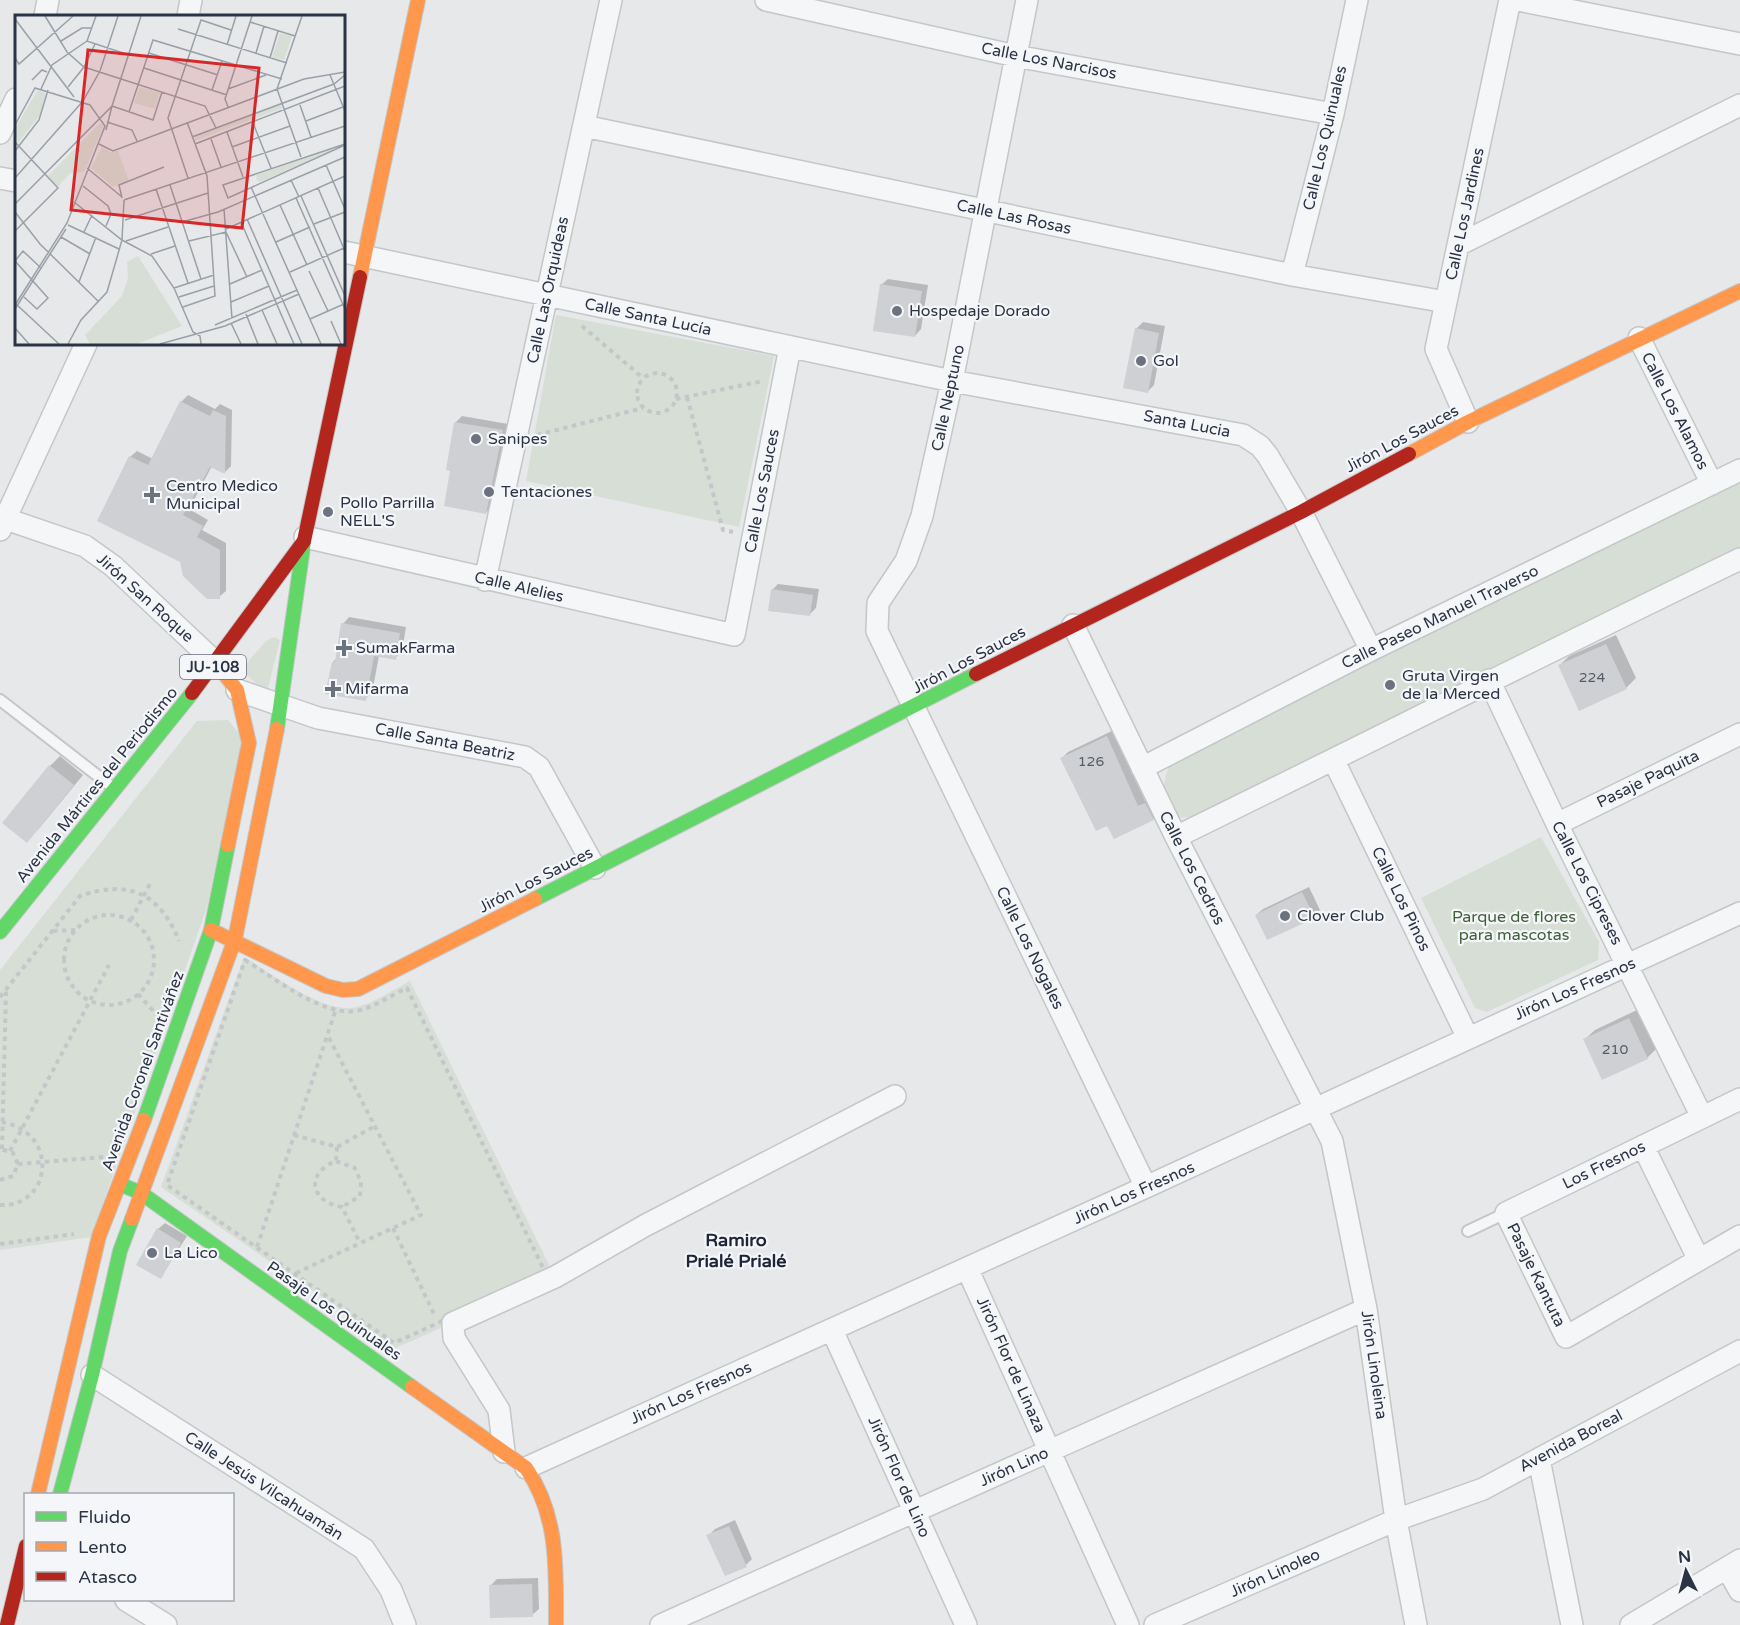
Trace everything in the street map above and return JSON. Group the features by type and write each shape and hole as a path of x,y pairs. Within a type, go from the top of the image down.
{"street":[{"path":"45,15 48,0"},
{"path":"188,15 191,0"},
{"path":"395,0 417,2"},
{"name":"Calle Las Orquideas","path":"485,580 611,0"},
{"name":"Calle Los Narcisos","path":"766,0 1016,56 1333,114"},
{"name":"Calle Neptuno","path":"914,708 877,631 876,615 878,603 906,561 915,540 952,381 1027,0"},
{"name":"Calle Los Quinuales","path":"1292,275 1333,114 1357,0"},
{"name":"Calle Los Jardines","path":"1468,422 1436,349 1510,0"},
{"path":"1518,0 1740,44"},
{"name":"Avenida Mártires del Periodismo","path":"282,705 305,539 417,2"},
{"path":"0,133 15,101"},
{"path":"1458,246 1740,105"},
{"name":"Calle Las Rosas","path":"584,126 1292,275 1446,302"},
{"path":"0,178 15,181"},
{"name":"Calle Santa Lucía","path":"345,252 952,381"},
{"name":"Jirón Los Sauces","path":"211,930 235,939 326,986 343,990 357,989 914,708 1073,625 1301,512 1468,422 1740,291"},
{"name":"Calle Los Alamos","path":"1639,338 1712,484"},
{"path":"2,522 86,345"},
{"name":"Calle Los Sauces","path":"734,635 790,347"},
{"name":"Santa Lucia","path":"952,381 1243,435 1260,446 1268,456 1301,512 1371,650"},
{"name":"Calle Paseo Manuel Traverso","path":"1142,768 1371,650 1740,470"},
{"name":"Jirón San Roque","path":"2,522 85,546 104,559 216,663"},
{"name":"Avenida Mártires del Periodismo","path":"0,932 216,663 305,539"},
{"name":"Calle Alelies","path":"305,539 734,635"},
{"path":"1176,837 1334,761 1489,680 1740,559"},
{"name":"Calle Los Cedros","path":"1073,625 1176,837 1314,1110"},
{"name":"Avenida Coronel Santiváñez","path":"38,1493 99,1236 121,1184 211,930 249,743 237,690 216,663"},
{"name":"Calle Los Cipreses","path":"1489,680 1557,824 1702,1117"},
{"name":"Calle Santa Beatriz","path":"237,690 318,718 525,757 539,767 595,868"},
{"path":"60,1493 92,1376 120,1251 235,939 282,705"},
{"name":"Calle Los Nogales","path":"914,708 1146,1187"},
{"name":"Pasaje Paquita","path":"1557,824 1740,734"},
{"name":"Calle Los Pinos","path":"1334,761 1468,1038"},
{"name":"Jirón Los Fresnos","path":"526,1468 1146,1187 1740,913"},
{"path":"504,1452 500,1410 454,1338 453,1323 555,1277 646,1225 895,1096"},
{"name":"Los Fresnos","path":"1506,1214 1740,1099"},
{"name":"Jirón Linoleina","path":"1314,1110 1332,1141 1366,1309 1396,1520 1416,1625"},
{"path":"1643,1146 1699,1260 1740,1236"},
{"name":"Pasaje Los Quinuales","path":"121,1184 141,1193 526,1468"},
{"name":"Pasaje Kantuta","path":"1506,1214 1566,1337 1699,1260"},
{"name":"Jirón Flor de Linaza","path":"967,1268 1128,1625"},
{"name":"Jirón Lino","path":"661,1625 1366,1309"},
{"name":"Jirón Flor de Lino","path":"832,1330 966,1625"},
{"name":"Avenida Boreal","path":"1396,1520 1483,1489 1740,1351"},
{"name":"Calle Jesús Vilcahuamán","path":"92,1376 364,1549 391,1590 405,1625"},
{"path":"1539,1459 1572,1625"},
{"path":"526,1468 537,1481 550,1519 555,1560 556,1625"},
{"name":"Jirón Linoleo","path":"1155,1625 1396,1520"},
{"path":"7,1625 24,1554"},
{"path":"1631,1625 1733,1564 1740,1591"},
{"path":"129,1601 166,1625"}],"lane":[{"path":"0,700 114,788"},
{"name":"Los Fresnos","path":"1468,1231 1506,1214"}],"path":[{"path":"573,318 643,378"},
{"path":"643,408 637,396 638,383 655,373 668,376 676,386 676,399"},
{"path":"516,440 643,408 662,413 676,399 784,377"},
{"path":"687,397 723,530"},
{"path":"131,921 152,880"},
{"path":"0,997 80,896 100,889 119,888 152,899 175,929 180,949"},
{"path":"108,915 131,921 141,928 153,949 152,974 138,994 120,1003 100,1004 72,985 64,963 69,940 76,930 85,922 108,915"},
{"path":"52,931 76,930"},
{"path":"246,960 322,1007 336,1009 356,1011 407,988 546,1274 394,1343 167,1185 246,960"},
{"path":"9,1151 23,1129 109,965"},
{"path":"0,1180 13,1176 18,1164 9,1151 1,1149 6,989"},
{"path":"138,994 161,1020"},
{"path":"257,1248 336,1009"},
{"path":"294,1274 421,1215 327,1034"},
{"path":"0,1205 18,1202 29,1195 42,1174 43,1162 34,1139 23,1129 1,1122"},
{"path":"294,1135 337,1147 375,1126"},
{"path":"336,1161 337,1147"},
{"path":"18,1164 114,1156 130,1158"},
{"path":"336,1161 355,1168 361,1182 360,1196 342,1208 322,1200 316,1191 315,1181 319,1171 336,1161"},
{"path":"342,1208 360,1243"},
{"path":"393,1228 438,1323"},
{"path":"0,1244 77,1233"}],"green space":[{"path":"556,315 774,356 739,527 526,481"},
{"path":"1740,480 1740,550 1201,816 1180,818 1169,805 1164,785 1171,763 1352,669"},
{"path":"274,637 280,640 268,688 262,689 241,670 266,641"},
{"path":"228,720 243,738 207,907 91,1237 0,1250 0,970 197,721"},
{"name":"Parque de flores para mascotas","path":"1541,837 1599,942 1598,960 1487,1012 1475,1008 1421,898"},
{"path":"244,957 310,997 338,1007 358,1007 410,981 555,1277 396,1348 161,1187"}],"building":[{"name":"Hospedaje Dorado","path":"880,284 922,291 915,337 873,331"},
{"name":"Gol","path":"1135,328 1159,333 1148,393 1123,388"},
{"name":"Centro Medico Municipal","path":"180,401 210,416 213,410 226,416 225,474 210,467 183,515 203,526 197,537 220,550 220,599 207,599 183,576 180,562 97,521 129,456 148,465"},
{"path":"454,422 503,430 486,514 444,506 450,471 446,470"},
{"path":"771,589 813,595 810,616 768,611"},
{"path":"341,623 400,633 396,660 374,656 366,701 325,694 332,662 335,662"},
{"path":"1606,644 1627,689 1579,711 1558,665"},
{"path":"1107,736 1138,806 1145,803 1154,820 1114,839 1107,826 1096,831 1060,758"},
{"path":"49,765 74,785 27,843 2,823"},
{"name":"Clover Club","path":"1302,892 1315,918 1267,940 1255,915"},
{"path":"1629,1018 1648,1059 1602,1080 1583,1039"},
{"path":"157,1228 181,1243 161,1279 136,1265"},
{"path":"729,1526 747,1567 725,1576 706,1535"},
{"path":"532,1584 533,1617 490,1618 489,1585"}],"traffic: fast":[{"path":"277,729 304,541"},
{"path":"535,899 976,674"},
{"path":"0,932 192,693"},
{"path":"144,1120 211,930 228,845"},
{"path":"122,1185 141,1193 412,1387"},
{"path":"60,1493 92,1375 120,1251 132,1219"}],"traffic: slow":[{"path":"360,277 418,0"},
{"path":"1409,454 1468,422 1740,291"},
{"path":"216,663 237,690 249,743 228,845"},
{"path":"132,1219 235,939 277,729"},
{"path":"211,930 326,986 343,990 358,989 535,899"},
{"path":"38,1493 99,1236 144,1120"},
{"path":"412,1387 526,1468 537,1486 545,1505 553,1544 556,1625"}],"traffic: jam":[{"path":"192,693 304,541 360,277"},
{"path":"976,674 1301,512 1409,454"},
{"path":"7,1625 24,1554"}],"place":[{"name":"Hospedaje Dorado","path":"897,311"},
{"name":"Gol","path":"1141,361"},
{"name":"Sanipes","path":"476,439"},
{"name":"Tentaciones","path":"489,492"},
{"name":"Centro Medico Municipal","path":"152,495"},
{"name":"Pollo Parrilla NELL'S","path":"328,512"},
{"name":"SumakFarma","path":"344,648"},
{"name":"Gruta Virgen de la Merced","path":"1390,685"},
{"name":"Mifarma","path":"333,689"},
{"name":"Clover Club","path":"1285,916"},
{"name":"La Lico","path":"152,1253"}],"district":[{"name":"Ramiro Prialé Prialé","path":"736,1250"}]}
